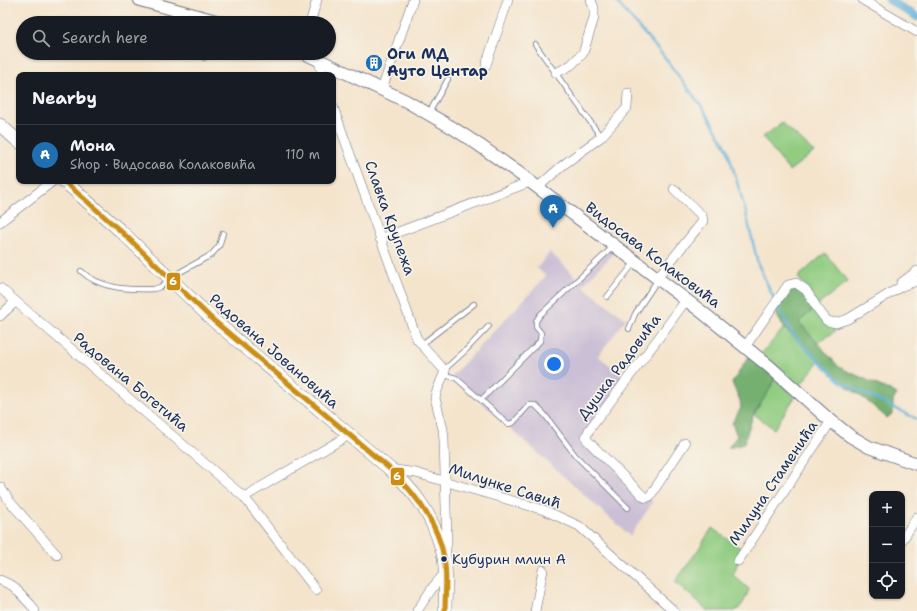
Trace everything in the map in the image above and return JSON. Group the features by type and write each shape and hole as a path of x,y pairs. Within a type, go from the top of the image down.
{"main road":[{"path":"0,125 16,139"},
{"name":"Радована Јовановића","path":"67,184 124,234 223,330 390,469 408,487 423,505 435,530 444,556 445,611"}],"street":[{"path":"140,0 198,16"},
{"path":"312,16 317,0"},
{"path":"382,89 413,0"},
{"path":"486,65 508,0"},
{"path":"556,73 571,64 583,53 594,18 594,8 591,0"},
{"path":"863,0 917,32"},
{"path":"319,60 321,72"},
{"name":"Видосава Колаковића","path":"319,60 382,89 429,114 479,145 686,300 745,347 831,421 864,445 917,464"},
{"path":"380,239 534,185 601,137 627,108 628,93"},
{"name":"Славка Крупежа","path":"336,115 380,239 420,342"},
{"path":"0,222 49,184"},
{"path":"658,279 703,221 702,216 674,190"},
{"path":"891,292 917,271"},
{"path":"745,347 775,302 788,286 796,283 806,290 817,308 827,320 836,323 848,319 902,286 917,281"},
{"name":"Радована Богетића","path":"0,288 244,497 316,590"},
{"name":"Душка Радовића","path":"685,443 650,496 646,498 587,440 586,437 589,430 686,300"},
{"path":"0,316 15,302"},
{"path":"420,342 445,372 435,398 443,429 447,541 444,556"},
{"name":"Милуна Стаменића","path":"738,561 831,421"},
{"path":"244,497 349,436"},
{"name":"Милунке Савић","path":"390,469 416,473 544,510 579,526 674,611"},
{"path":"0,487 11,503 57,555"},
{"path":"905,536 917,517"},
{"path":"535,611 543,570"},
{"path":"417,611 433,587 445,573"},
{"path":"0,580 13,586 31,605 34,611"}],"lane":[{"path":"535,44 601,137"},
{"path":"429,114 448,79"},
{"path":"81,271 94,281 108,286 154,289 213,253 221,242 223,233"},
{"path":"481,400 540,341 541,333 536,327 536,321 540,315 614,246"},
{"path":"607,297 635,262"},
{"path":"629,329 635,314 658,279"},
{"path":"420,342 474,304"},
{"path":"489,326 445,372 456,378 508,424 513,423 529,405 535,405 545,415 575,455 628,508"}],"shaded area":[{"path":"608,246 615,252 582,286 626,319 598,356 628,379 587,440 643,496 650,496 652,503 630,536 452,376 546,276 537,268 550,252 577,278"}],"green space":[{"path":"782,123 814,152 789,171 763,137"},
{"path":"825,253 848,282 818,305 798,277"},
{"path":"797,287 804,292 814,309 799,322 839,367 897,394 893,401 893,413 887,418 866,400 841,382 783,326 774,310 791,288"},
{"path":"814,309 827,323 849,322 817,343 799,322"},
{"path":"784,328 819,361 799,387 761,354"},
{"path":"749,356 775,378 754,414 744,444 728,448 737,436 732,423 741,408 740,400 732,383"},
{"path":"775,378 795,397 774,429 754,414"},
{"path":"712,528 743,550 733,575 749,589 742,605 735,611 708,611 675,582"}],"waterway":[{"path":"615,0 662,54 705,111 727,148 745,209 758,264 774,299"},
{"path":"889,0 917,17"},
{"path":"777,305 793,335 841,382 917,419"}],"transit line":[{"name":"6","path":"67,184 124,234 213,320 400,479 426,512 439,538 443,551 446,576 445,611"}],"place":[{"name":"Оги МД Ауто Центар","path":"374,63"},
{"name":"Мона","path":"553,228"},
{"name":"Кубурин млин А","path":"444,559"}]}
